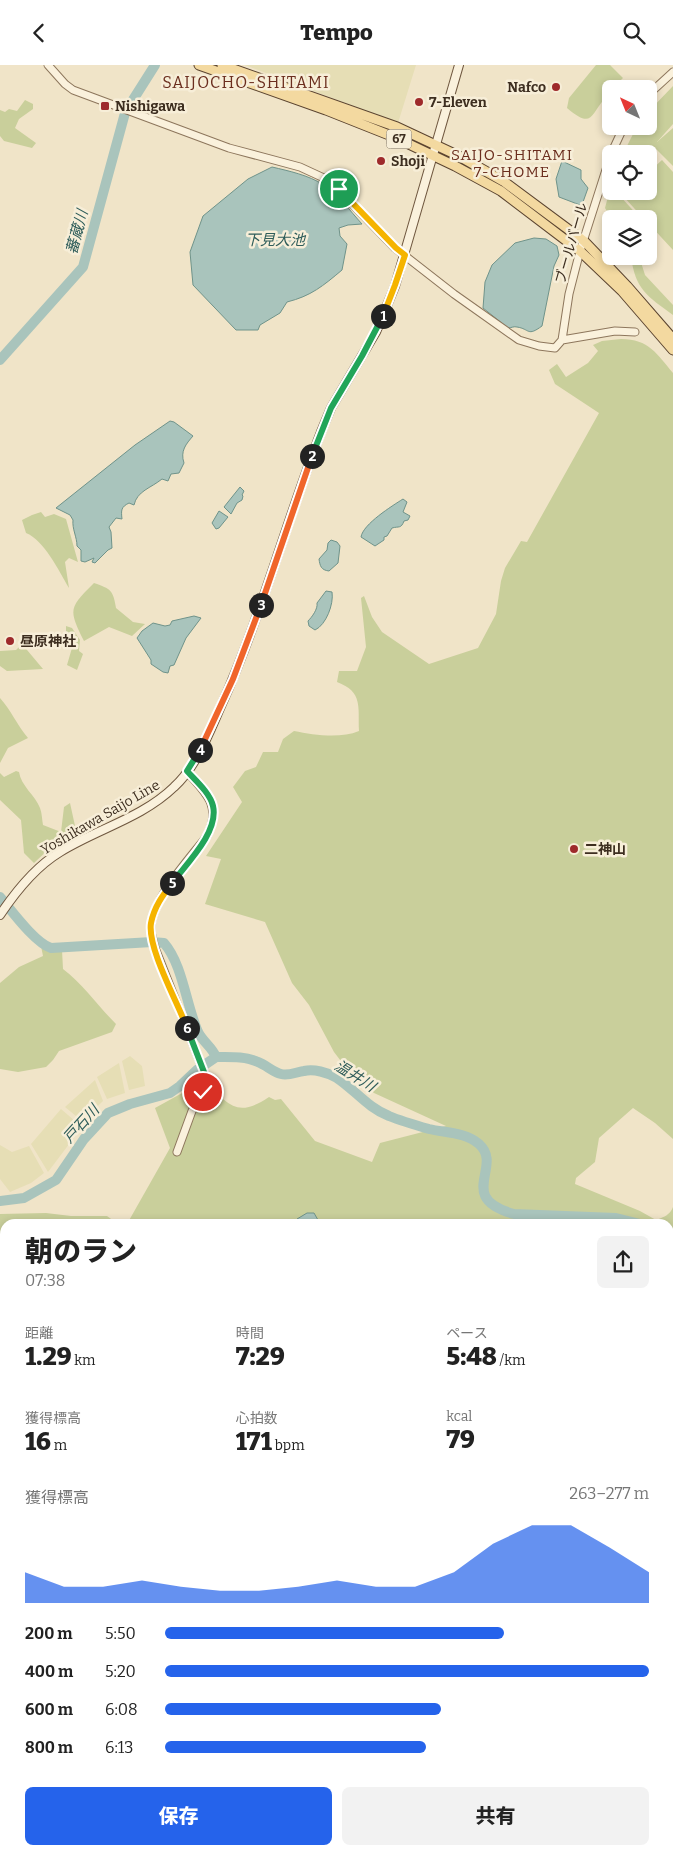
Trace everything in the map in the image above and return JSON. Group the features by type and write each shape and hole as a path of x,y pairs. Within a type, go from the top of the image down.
{"main road":[{"name":"67","path":"199,65 326,110 394,137 434,155 501,191 580,251 622,291 673,349"},
{"name":"67","path":"222,65 397,127 436,145 503,181 584,241 627,286 673,339"},
{"name":"Yoshikawa Saijo Line","path":"1,913 20,888 46,862 70,846 126,819 159,800 176,786 187,771 212,727 233,679 260,607 321,432 331,408 376,331 395,285 459,65"}],"street":[{"path":"48,65 73,90 229,148 300,167 326,179 339,189 396,248 454,294 520,340 555,348 562,340 615,331 636,331"},
{"path":"658,86 673,73"},
{"name":"ブールバール","path":"562,340 569,294 580,251 602,183"},
{"path":"176,1152 192,1111 203,1092 204,1072 154,948 151,925 159,901 207,836 212,826 213,805 203,789 187,771"}],"shaded area":[{"path":"245,65 416,65 398,123"},
{"path":"130,1056 142,1066 145,1086 129,1090 122,1061"},
{"path":"119,1063 125,1093 107,1099 97,1077"},
{"path":"95,1080 103,1101 82,1121 65,1107"},
{"path":"61,1109 82,1127 48,1172 31,1144"},
{"path":"0,1145 12,1152 29,1146 44,1173 31,1183 10,1192 0,1179"}],"green space":[{"path":"596,65 610,65 623,78 621,80 602,80 602,102 590,118 581,118 567,108 569,98"},
{"path":"673,86 673,124 657,142 673,128 673,166 657,150 657,145 628,145 632,135 658,135 658,102"},
{"path":"25,100 33,104 33,109 19,119 15,128 36,143 32,148 4,141 0,136 0,110 5,112 9,109 17,111"},
{"path":"662,160 673,172 673,250 657,233 657,210 636,210 627,200 657,200 657,165"},
{"path":"607,200 624,200 633,210 606,210"},
{"path":"633,265 642,265 645,275 673,305 673,315 644,291 639,284"},
{"path":"621,339 646,345 657,354 673,373 673,1139 655,1123 633,1108 599,1138 595,1162 576,1178 575,1184 640,1211 654,1219 130,1219 170,1148 155,1108 204,1081 227,1102 241,1108 258,1104 269,1097 275,1100 281,1099 315,1141 372,1162 380,1143 446,1126 374,1093 350,1073 334,1052 309,1005 292,983 265,922 205,904 221,859 206,856 242,802 233,787 245,771 256,767 263,752 278,752 283,739 294,731 335,736 359,731 358,707 355,695 351,690 337,682 339,671 357,671 366,647 361,598 364,596 372,617 382,632 429,664 478,648 496,614 505,568 521,541 527,542 599,413 555,384 549,370 557,364 566,377 588,363 598,351 593,345 602,341"},
{"path":"41,512 45,517 54,514 66,519 78,562 69,558 65,562 69,588 45,549 26,533 22,520"},
{"path":"94,583 110,591 114,597 116,608 133,622 145,624 132,636 109,627 84,641 75,622 74,609 80,598"},
{"path":"66,626 72,628 80,640 79,651 83,654 77,670 67,665 74,641 66,631"},
{"path":"22,644 43,669 7,671 0,666 0,651 16,650"},
{"path":"0,698 28,738 8,748 0,763"},
{"path":"16,771 19,772 22,782 38,803 43,825 61,832 64,807 70,803 77,835 52,846 34,863 24,853 21,820 0,800 0,773 4,777"},
{"path":"41,946 62,950 63,969 84,988 116,1024 112,1032 59,1051 46,1067 18,1072 0,1069 0,983 19,967 43,956"},
{"path":"673,1207 673,1219 659,1219 668,1214"},
{"path":"46,1213 71,1216 107,1216 111,1219 0,1219 0,1214"}],"water":[{"path":"562,161 581,170 581,179 588,188 580,205 559,197 556,179"},
{"name":"下見大池","path":"272,167 305,176 324,185 339,198 362,224 339,228 340,236 347,244 342,270 329,281 303,297 287,302 280,313 260,325 258,330 236,330 193,285 190,252 203,216 248,179"},
{"path":"534,238 546,239 557,246 559,255 554,266 542,326 531,332 516,327 508,328 483,308 485,282 492,265 515,243"},
{"path":"170,421 193,436 184,448 184,463 179,473 171,474 168,481 162,479 145,490 138,496 134,505 129,503 124,506 122,519 116,518 109,527 112,548 95,563 92,562 94,558 85,562 81,561 81,550 77,546 73,520 70,515 56,508 135,445"},
{"path":"240,487 244,491 242,500 237,503 231,514 224,507"},
{"path":"403,499 407,502 403,512 410,516 408,520 404,521 401,526 392,528 387,536 384,537 384,540 375,546 361,537 372,521"},
{"path":"219,511 228,517 216,529 212,523"},
{"path":"331,540 337,542 340,546 338,563 329,571 321,567 319,559 327,550 328,543"},
{"path":"326,591 332,592 330,608 323,624 315,630 309,626 308,621 316,610 317,603"},
{"path":"194,616 201,618 186,638 174,665 170,666 168,673 151,664 151,660 137,638 142,631 153,623 165,626 170,625 172,621"},
{"path":"307,1213 314,1213 317,1219 297,1219"}],"waterway":[{"name":"蕃蔵川","path":"131,103 155,65"},
{"name":"蕃蔵川","path":"0,360 83,267 125,113"},
{"name":"温井川","path":"0,897 31,933 51,948 152,942 164,943 176,962 198,1032 216,1057"},
{"name":"温井川","path":"216,1057 237,1057 253,1060 278,1073 284,1074 308,1070 325,1073 337,1078 381,1113 429,1129 462,1135 474,1140 485,1153 487,1162 484,1181 484,1191 487,1199 497,1207 514,1214 620,1219"},
{"name":"戸石川","path":"0,1201 24,1198 56,1180 84,1139 108,1113 130,1104 170,1093 216,1057"}],"place":[{"name":"Nafco","path":"556,87"},
{"name":"7-Eleven","path":"419,102"},
{"name":"Nishigawa","path":"105,106"},
{"name":"Shoji","path":"381,161"},
{"name":"昼原神社","path":"10,641"},
{"name":"二神山","path":"574,849"}],"district":[{"name":"SAIJOCHO-SHITAMI","path":"246,82"},
{"name":"SAIJO-SHITAMI 7-CHOME","path":"512,164"}],"route":[{"path":"203,1092 204,1072 154,948 151,925 154,910 159,901 207,836 212,826 214,818 213,805 203,789 187,771 212,727 233,679 331,408 376,331 405,255 362,215 339,189"}]}
